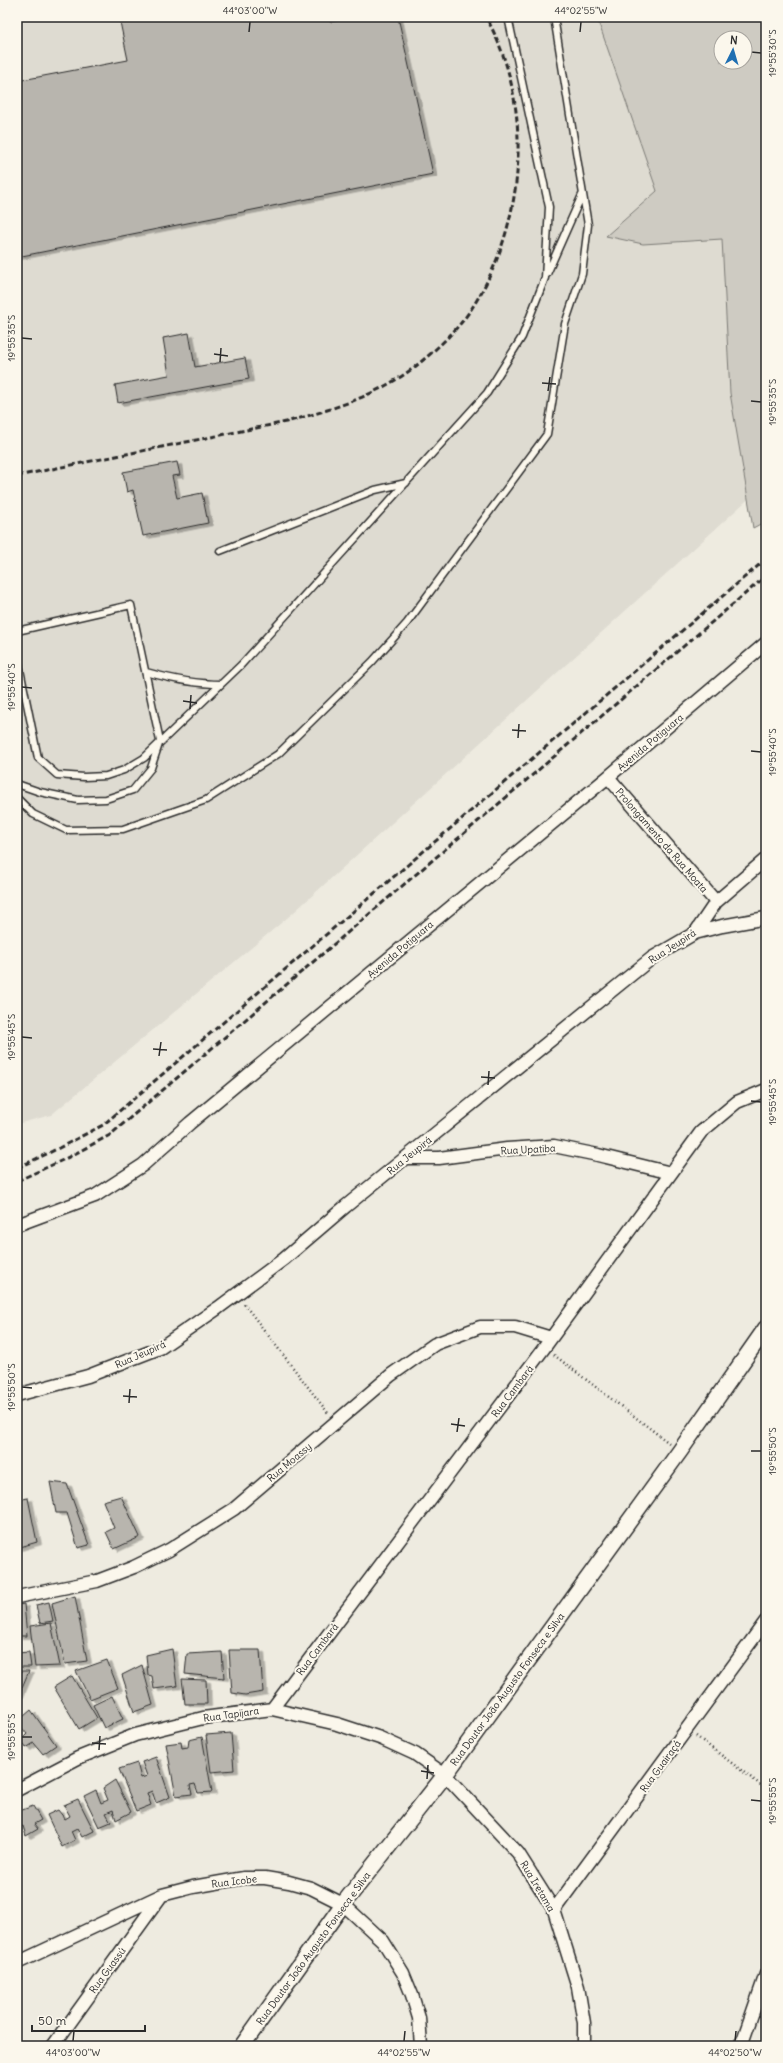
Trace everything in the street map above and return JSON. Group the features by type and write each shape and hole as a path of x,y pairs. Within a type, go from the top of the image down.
{"street":[{"name":"Avenida Potiguara","path":"17,1225 95,1196 143,1165 190,1123 608,777 766,643"},
{"name":"Prolongamento da Rua Moata","path":"608,777 716,902"},
{"name":"Rua Jeupirá","path":"17,1395 88,1376 160,1348 237,1294 284,1259 652,958 695,933 716,902 766,859"},
{"path":"695,933 722,926 766,918"},
{"name":"Rua Cambará","path":"272,1709 547,1343 701,1132 737,1102 766,1090"},
{"name":"Rua Upatiba","path":"406,1158 439,1158 507,1149 554,1146 671,1173"},
{"name":"Rua Moassy","path":"17,1598 97,1581 134,1567 169,1550 234,1509 391,1375 435,1344 480,1327 515,1327 547,1343"},
{"name":"Rua Doutor João Augusto Fonseca e Silva","path":"242,2046 343,1904 445,1775 680,1451 766,1328"},
{"name":"Rua Guairaçá","path":"554,1910 766,1621"},
{"name":"Rua Tapijara","path":"17,1790 78,1758 135,1735 204,1718 272,1709 336,1724 380,1738 415,1754 445,1775"},
{"name":"Rua Iretama","path":"445,1775 518,1853 554,1910 578,1987 584,2023 584,2046"},
{"name":"Rua Icobe","path":"17,1963 162,1895 193,1887 244,1878 265,1878 310,1888 343,1904 382,1941 403,1973 419,2018 421,2046"},
{"name":"Rua Guassú","path":"53,2046 162,1895"},
{"path":"741,2046 766,1974"}],"lane":[{"path":"508,17 550,207 545,278"},
{"path":"17,798 33,814 66,830 123,829 206,800 278,754 372,662 407,623 547,434 565,324 582,274 588,225 554,17"},
{"path":"17,655 38,758 57,775 106,776 124,770 144,758 241,664 487,393 522,337 545,278 582,195"},
{"path":"220,551 375,490 406,483"},
{"path":"17,631 132,605 160,741 151,768 133,790 106,798 78,800 40,792 17,784"},
{"path":"146,672 192,683 220,684"}],"path":[{"path":"237,1294 336,1422"},
{"path":"547,1343 680,1451"},
{"path":"687,1729 766,1789"}],"shaded area":[{"path":"17,17 766,17 766,483 293,913 51,1115 17,1124"},
{"path":"766,17 766,521 753,528 730,393 722,239 643,244 606,236 657,191 597,18"}],"building":[{"path":"119,17 330,17 330,22 355,17 398,17 433,174 17,257 17,81 128,60"},
{"path":"189,333 195,367 245,358 249,379 118,403 115,385 169,375 163,338"},
{"path":"177,462 180,475 172,476 177,498 202,493 208,523 143,536 133,490 127,492 123,472"},
{"path":"50,1482 67,1484 89,1545 78,1548 67,1513 56,1513"},
{"path":"121,1496 140,1537 114,1549 106,1532 114,1528 103,1501"},
{"path":"28,1498 37,1542 17,1548 17,1500"},
{"path":"75,1596 87,1661 65,1664 52,1603"},
{"path":"49,1602 53,1621 40,1623 36,1605"},
{"path":"24,1604 27,1636 17,1636 17,1605"},
{"path":"51,1623 60,1666 35,1667 30,1626"},
{"path":"172,1649 177,1686 154,1689 152,1676 148,1675 146,1655"},
{"path":"229,1650 260,1650 263,1692 245,1695 232,1693"},
{"path":"29,1652 31,1667 17,1667 17,1653"},
{"path":"222,1652 224,1678 185,1674 187,1654"},
{"path":"107,1660 118,1688 90,1699 76,1671"},
{"path":"142,1665 153,1705 134,1712 122,1675"},
{"path":"17,1671 29,1671 17,1699"},
{"path":"72,1676 97,1718 79,1729 54,1687"},
{"path":"182,1679 206,1680 207,1704 185,1704"},
{"path":"112,1696 123,1719 104,1728 93,1705"},
{"path":"31,1710 56,1745 43,1754 34,1743 26,1748 21,1740 27,1734 17,1722"},
{"path":"231,1733 234,1770 211,1772 206,1735"},
{"path":"202,1737 212,1792 198,1793 195,1784 190,1785 192,1794 176,1796 166,1744 181,1742 182,1748 188,1747 189,1740"},
{"path":"156,1757 170,1797 156,1803 152,1791 147,1793 151,1805 136,1811 119,1769 137,1763 141,1778 147,1776 142,1762"},
{"path":"115,1780 131,1812 116,1820 113,1810 106,1813 111,1822 99,1827 84,1796 96,1790 101,1803 108,1800 103,1788"},
{"path":"78,1799 94,1831 82,1837 77,1828 71,1831 75,1840 62,1847 47,1815 58,1810 65,1819 70,1816 64,1805"},
{"path":"33,1806 41,1820 34,1824 38,1829 26,1836 23,1826 17,1828 17,1812"}],"railway":[{"path":"17,476 286,422 322,412 357,399 391,383 407,373 442,343 455,330 472,308 490,275 504,239 513,202 518,164 517,126 512,88 502,51 486,17"},
{"path":"17,1168 103,1125 766,559"},
{"path":"17,1181 65,1159 110,1135 766,576"}]}
